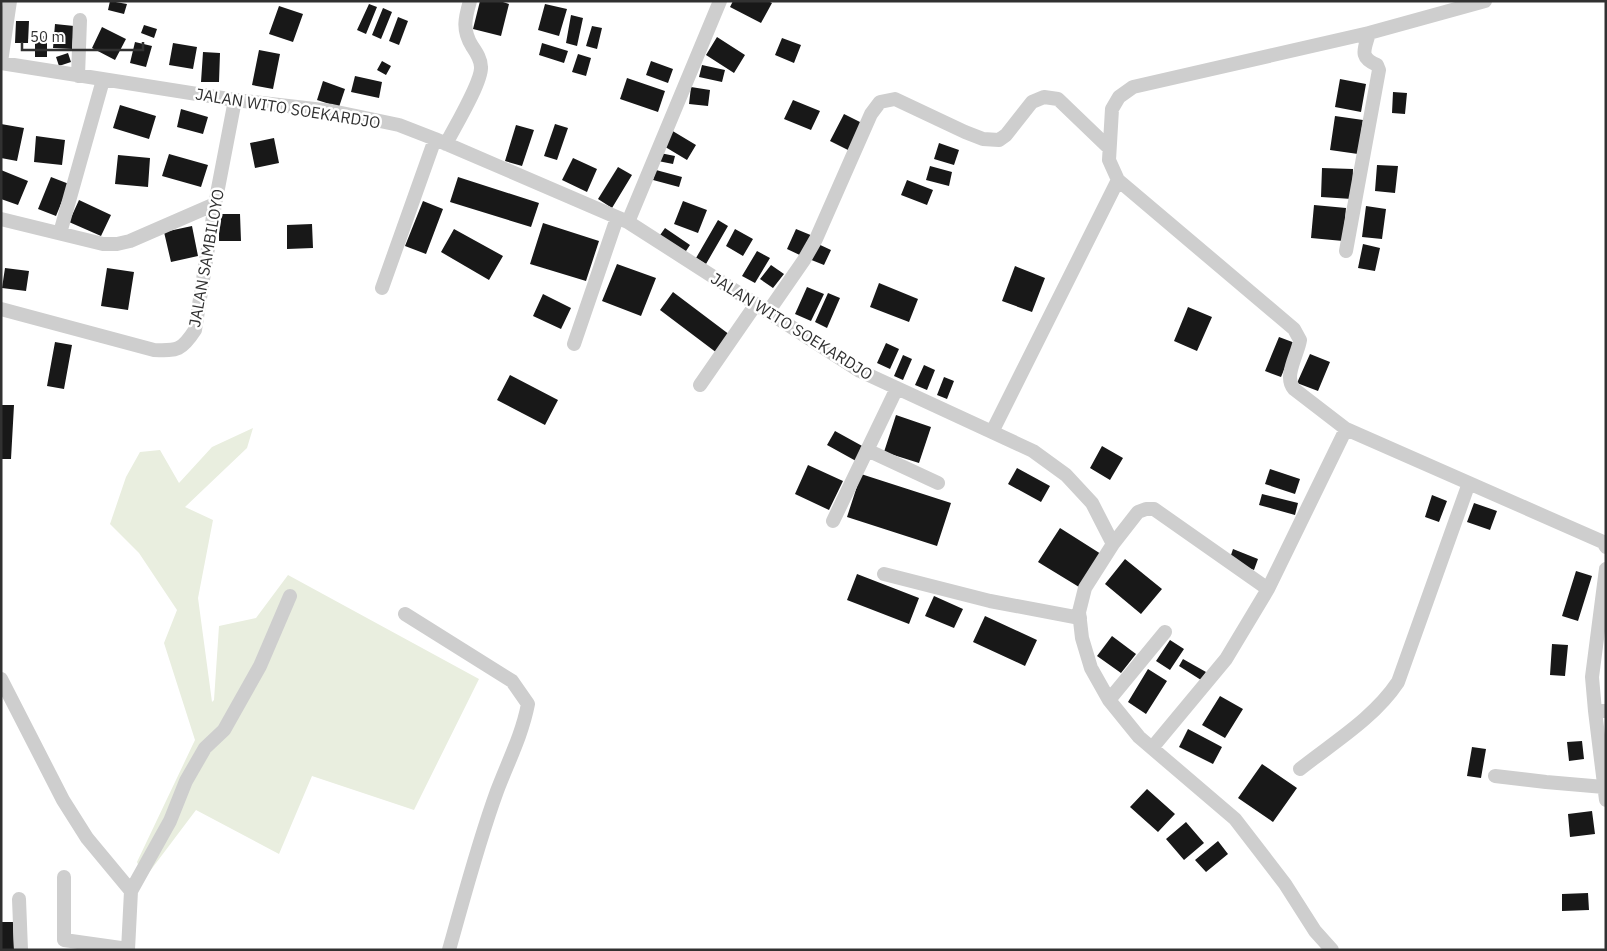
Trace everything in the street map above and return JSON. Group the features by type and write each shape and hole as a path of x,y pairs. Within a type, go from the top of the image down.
{"street":[{"path":"1,62 10,1"},
{"path":"382,288 440,141 479,80 481,68 478,55 464,28 470,1"},
{"path":"574,344 622,220 720,1"},
{"path":"1485,1 1369,33 1133,87 1119,97 1112,109 1109,160 1118,180 1294,330 1300,340 1290,373 1290,385 1346,429 1603,542 1606,547"},
{"path":"78,76 80,20"},
{"path":"1346,251 1379,70 1377,65 1365,58 1364,53 1369,33"},
{"name":"JALAN WITO SOEKARDJO","path":"1,62 78,76 236,100 332,111 399,125 440,141 622,220 860,371 1033,451 1066,475 1092,502 1113,544"},
{"path":"60,233 103,80"},
{"path":"700,385 762,308 804,260 816,239 871,114 880,102 895,99 965,132 983,138 999,140 1006,135 1032,102 1044,97 1058,99 1109,148"},
{"name":"JALAN SAMBILOYO","path":"1,309 154,350 172,351 185,345 195,330 215,204 236,100"},
{"path":"992,432 1118,180"},
{"path":"1,219 103,244 117,244 130,241 215,204"},
{"path":"833,521 897,388"},
{"path":"1152,748 1226,659 1268,589 1346,429"},
{"path":"867,450 938,483"},
{"path":"1300,769 1376,710 1398,682 1469,483"},
{"path":"1268,589 1154,509 1146,509 1138,512 1113,544 1085,588 1079,612 1082,638 1091,668 1109,700 1140,737 1235,818 1285,884 1315,931 1332,950"},
{"path":"1495,776 1546,782 1605,793 1600,711 1592,677 1606,569"},
{"path":"884,574 990,601 1080,618"},
{"path":"64,877 64,940 128,949 130,891 170,821 186,781 200,756 205,748 224,730 260,666 290,596"},
{"path":"405,614 512,681 528,704 524,722 496,792 449,950"},
{"path":"1109,700 1164,632"},
{"path":"1,679 63,800 87,838 130,891"},
{"path":"19,899 21,950"}],"shaded area":[{"path":"253,428 247,448 185,507 213,520 198,598 212,702 214,700 219,626 256,618 288,575 479,679 414,810 312,776 279,854 196,810 144,879 137,862 195,740 164,643 177,610 139,553 110,524 126,477 140,452 160,450 179,483 212,447"}],"building":[{"path":"110,1 127,4 124,14 108,10"},
{"path":"480,1 500,1 509,4 501,36 473,29"},
{"path":"733,1 768,1 772,3 761,23 730,7"},
{"path":"369,4 377,7 366,34 357,30"},
{"path":"545,4 567,9 559,36 538,30"},
{"path":"279,6 303,14 293,42 269,34"},
{"path":"383,8 392,12 381,39 372,35"},
{"path":"571,15 583,18 577,46 566,43"},
{"path":"398,17 408,21 399,45 389,41"},
{"path":"16,21 29,21 28,43 15,43"},
{"path":"55,24 74,26 72,49 53,48"},
{"path":"144,25 157,29 154,38 141,33"},
{"path":"592,26 602,28 597,49 586,46"},
{"path":"102,27 126,39 115,60 92,48"},
{"path":"35,36 47,36 47,57 35,57"},
{"path":"717,37 745,55 734,73 706,55"},
{"path":"782,38 801,45 794,63 775,55"},
{"path":"135,42 152,46 146,67 130,63"},
{"path":"173,43 197,47 193,69 169,65"},
{"path":"542,43 568,51 564,63 539,55"},
{"path":"259,50 280,54 273,89 252,85"},
{"path":"203,52 220,53 219,82 201,82"},
{"path":"68,53 71,62 59,66 56,57"},
{"path":"578,54 591,58 586,76 572,72"},
{"path":"382,61 391,66 386,75 377,70"},
{"path":"651,61 673,69 668,83 646,75"},
{"path":"702,65 725,70 722,82 699,77"},
{"path":"355,76 382,82 379,98 351,92"},
{"path":"627,78 665,91 658,112 620,99"},
{"path":"1340,79 1366,84 1361,112 1335,107"},
{"path":"323,81 345,89 339,107 317,100"},
{"path":"691,87 710,90 708,106 689,104"},
{"path":"1393,92 1407,93 1405,114 1392,113"},
{"path":"793,100 820,111 811,130 784,119"},
{"path":"120,105 156,116 149,139 113,128"},
{"path":"181,109 208,117 203,134 177,127"},
{"path":"844,114 864,124 850,151 830,141"},
{"path":"1335,116 1363,120 1358,154 1330,150"},
{"path":"1,124 24,128 17,161 1,158"},
{"path":"555,124 568,128 557,160 544,156"},
{"path":"516,125 534,130 522,166 505,161"},
{"path":"671,130 696,145 687,160 662,145"},
{"path":"36,136 65,140 62,165 34,162"},
{"path":"274,138 279,163 255,168 250,143"},
{"path":"939,143 959,150 954,165 934,159"},
{"path":"660,153 675,156 673,164 658,161"},
{"path":"169,154 208,165 201,187 162,176"},
{"path":"118,155 150,158 148,187 115,184"},
{"path":"573,158 597,169 587,192 562,180"},
{"path":"1377,165 1398,166 1395,193 1375,191"},
{"path":"930,166 952,172 949,186 926,180"},
{"path":"618,167 632,175 612,208 598,199"},
{"path":"1322,168 1353,169 1352,199 1321,197"},
{"path":"1,170 28,181 18,205 1,199"},
{"path":"656,170 682,177 679,187 653,180"},
{"path":"51,177 69,184 56,216 38,209"},
{"path":"458,177 539,203 531,227 450,202"},
{"path":"907,180 933,190 927,205 901,195"},
{"path":"79,200 111,215 101,236 69,222"},
{"path":"423,201 443,209 426,254 405,246"},
{"path":"683,201 707,210 698,233 674,224"},
{"path":"1314,205 1346,208 1343,241 1311,238"},
{"path":"1366,206 1386,209 1382,239 1362,237"},
{"path":"219,214 240,214 241,241 219,241"},
{"path":"718,220 728,226 706,264 696,258"},
{"path":"543,223 599,241 586,281 530,264"},
{"path":"312,224 313,248 287,249 287,225"},
{"path":"192,226 198,256 171,262 164,232"},
{"path":"665,228 690,245 684,254 658,238"},
{"path":"454,229 503,256 489,280 441,252"},
{"path":"735,229 753,239 743,256 726,246"},
{"path":"796,229 813,236 804,257 787,249"},
{"path":"816,243 831,250 824,265 809,259"},
{"path":"1363,244 1380,248 1375,271 1358,268"},
{"path":"757,251 770,258 755,283 742,276"},
{"path":"617,264 656,278 641,316 602,301"},
{"path":"771,265 784,274 773,288 760,279"},
{"path":"1015,266 1045,278 1032,312 1002,301"},
{"path":"5,268 29,271 26,291 2,288"},
{"path":"107,268 134,272 128,310 101,306"},
{"path":"879,283 918,299 909,322 870,307"},
{"path":"807,287 824,294 811,321 795,314"},
{"path":"673,292 730,335 717,353 660,310"},
{"path":"828,293 840,298 827,328 815,322"},
{"path":"543,294 571,308 561,329 533,316"},
{"path":"1188,307 1212,317 1197,351 1174,341"},
{"path":"1279,337 1295,343 1281,377 1265,371"},
{"path":"55,342 72,345 64,389 47,386"},
{"path":"886,343 899,349 890,369 877,363"},
{"path":"1310,354 1330,362 1318,391 1297,383"},
{"path":"903,355 912,359 903,380 894,376"},
{"path":"924,365 935,370 927,390 915,385"},
{"path":"510,375 558,400 545,425 497,400"},
{"path":"944,377 954,381 947,399 937,395"},
{"path":"1,405 14,405 11,459 1,459"},
{"path":"896,415 931,427 919,463 884,452"},
{"path":"835,431 864,447 856,461 827,445"},
{"path":"1102,446 1123,458 1110,480 1090,468"},
{"path":"808,465 843,481 829,510 795,494"},
{"path":"1017,468 1050,486 1041,502 1008,484"},
{"path":"1270,469 1300,479 1295,494 1265,484"},
{"path":"861,474 951,503 937,546 847,517"},
{"path":"1262,494 1298,503 1295,515 1259,505"},
{"path":"1432,495 1447,501 1439,522 1425,517"},
{"path":"1474,503 1497,511 1490,530 1467,522"},
{"path":"1060,528 1101,554 1079,587 1038,562"},
{"path":"1233,549 1258,559 1254,570 1229,561"},
{"path":"1125,559 1162,589 1141,614 1105,584"},
{"path":"1576,571 1592,576 1578,621 1562,616"},
{"path":"857,574 919,598 909,624 847,600"},
{"path":"934,596 963,609 954,628 925,616"},
{"path":"985,616 1037,640 1025,666 973,642"},
{"path":"1112,636 1136,654 1121,673 1097,656"},
{"path":"1170,640 1184,649 1170,670 1156,661"},
{"path":"1552,644 1568,645 1565,676 1550,675"},
{"path":"1183,659 1206,672 1201,680 1179,666"},
{"path":"1148,669 1167,681 1146,714 1128,702"},
{"path":"1220,696 1243,709 1225,738 1202,725"},
{"path":"1188,729 1222,747 1213,764 1179,747"},
{"path":"1582,741 1584,759 1569,761 1567,742"},
{"path":"1472,747 1486,749 1481,778 1467,776"},
{"path":"1262,764 1297,788 1273,822 1238,798"},
{"path":"1147,789 1175,814 1158,832 1130,807"},
{"path":"1592,811 1595,834 1570,837 1568,814"},
{"path":"1186,822 1204,843 1184,860 1166,839"},
{"path":"1218,841 1228,854 1206,872 1195,860"},
{"path":"1588,893 1589,910 1562,911 1562,894"},
{"path":"1,922 13,922 14,950 1,950"}]}
